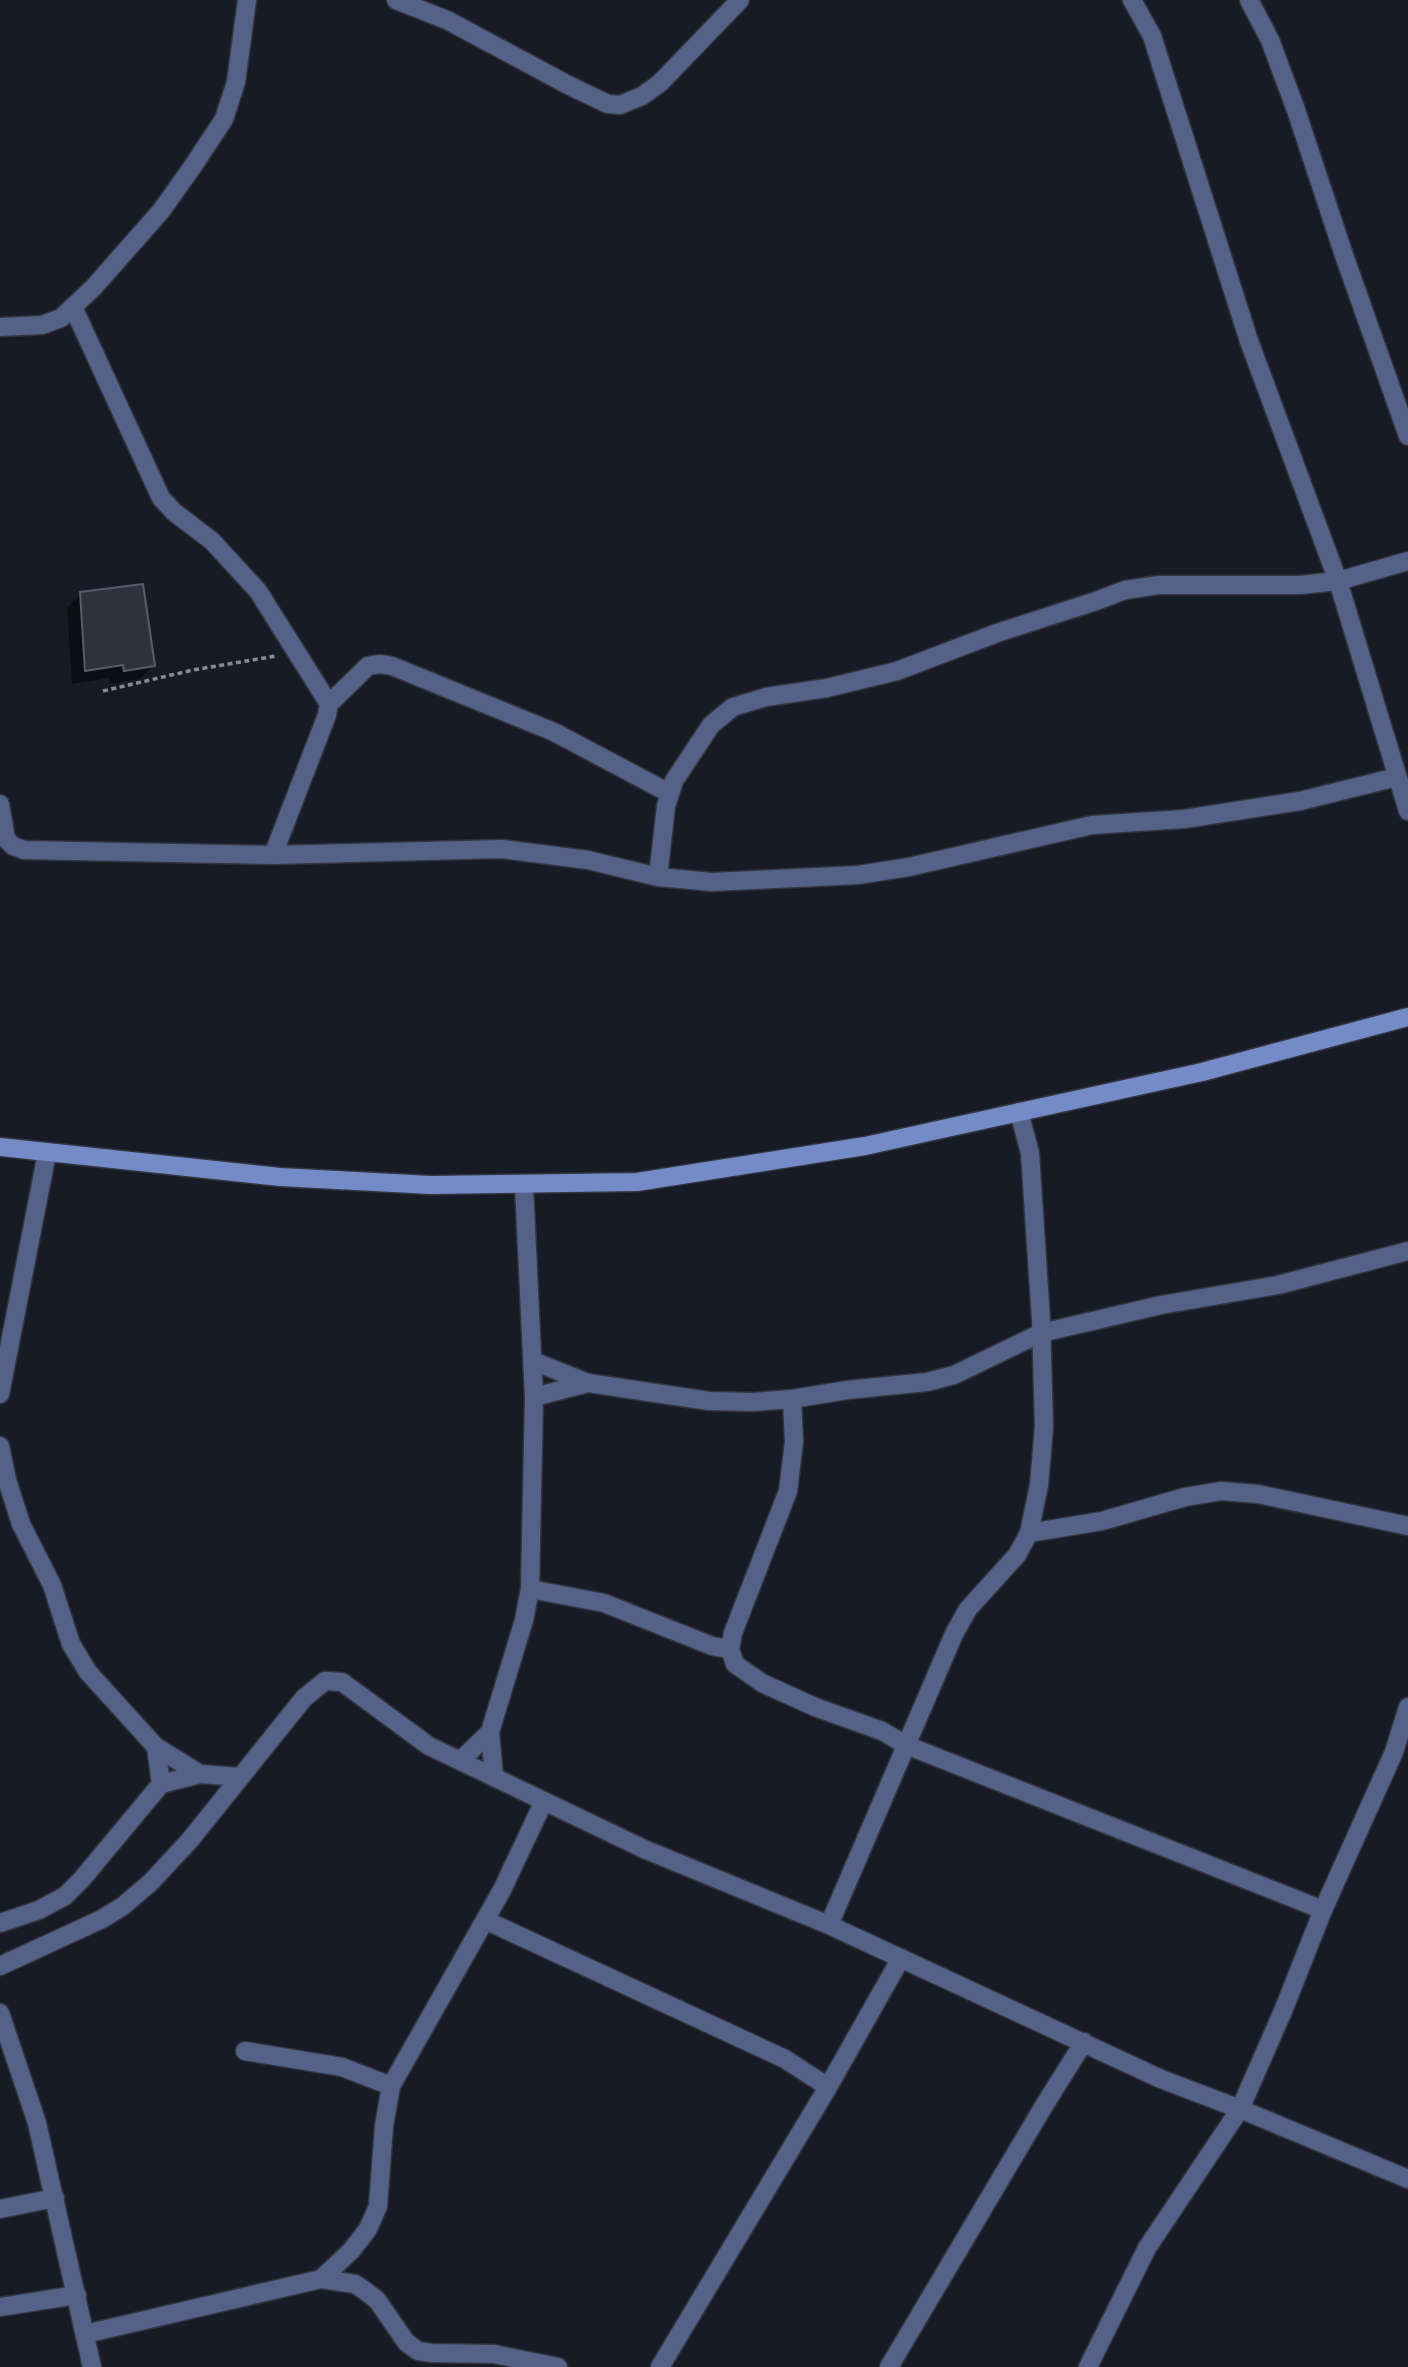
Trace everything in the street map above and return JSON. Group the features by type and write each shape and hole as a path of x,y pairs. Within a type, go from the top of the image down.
{"street":[{"path":"0,327 42,325 61,318 161,211 224,119 236,82 247,0"},
{"path":"396,0 447,20 608,104 620,105 642,96 660,83 740,0"},
{"path":"1132,0 1152,36 1249,341 1338,581 1408,811"},
{"path":"1249,0 1270,40 1296,110 1408,436"},
{"path":"73,307 162,498 174,512 212,541 258,591 328,704 327,715 273,855"},
{"path":"659,877 669,793 674,781 712,725 733,707 755,700 827,688 897,671 1125,590 1159,585 1300,584 1338,581 1408,561"},
{"path":"328,704 368,666 393,666 554,732 669,793"},
{"path":"0,804 6,839 13,846 24,850 273,855 502,849 588,860 659,877 712,882 858,875 934,861 1092,825 1197,817 1300,801 1397,777"},
{"path":"0,1147 280,1177 431,1185 637,1182 865,1146 1202,1072 1408,1017"},
{"path":"829,1925 954,1634 968,1609 1017,1555 1029,1533 1039,1486 1044,1427 1030,1153 1019,1112"},
{"path":"0,1394 47,1153"},
{"path":"494,1777 490,1732 518,1643 530,1589 534,1397 524,1185"},
{"path":"533,1361 588,1383 709,1401 792,1399 847,1390 928,1382 954,1375 1041,1333 1161,1305 1278,1284 1408,1251"},
{"path":"534,1397 588,1383"},
{"path":"792,1399 794,1442 788,1491 733,1633 730,1649 735,1664 762,1683 815,1707 882,1731 906,1745 1323,1910"},
{"path":"0,1446 6,1480 21,1524 52,1585 71,1644 88,1672 156,1746 200,1774"},
{"path":"1029,1533 1102,1521 1185,1497 1221,1490 1258,1494 1408,1526"},
{"path":"530,1589 604,1603 712,1646 730,1649"},
{"path":"0,1966 102,1919 123,1906 151,1882 190,1840 304,1698 325,1681 342,1682 429,1746 644,1849 829,1925 1161,2079 1408,2179"},
{"path":"1088,2367 1147,2248 1240,2109 1323,1910 1401,1755 1408,1707"},
{"path":"460,1761 490,1732"},
{"path":"156,1746 161,1784"},
{"path":"0,1923 39,1910 65,1896 161,1784 200,1774 241,1777"},
{"path":"321,2279 351,2251 368,2229 378,2206 384,2126 391,2086 502,1890 544,1801"},
{"path":"485,1920 785,2059 828,2087"},
{"path":"660,2367 828,2087 901,1958"},
{"path":"0,2013 4,2039 37,2123 92,2367"},
{"path":"889,2367 1084,2042"},
{"path":"246,2051 342,2067 391,2086"},
{"path":"0,2209 55,2198"},
{"path":"351,2251 355,2284"},
{"path":"85,2334 321,2279 355,2284 377,2300 406,2342 418,2350 432,2353 494,2354 558,2367"},
{"path":"0,2307 77,2295"}],"path":[{"path":"103,691 193,670 297,652"}],"building":[{"path":"143,584 155,666 124,671 123,665 85,671 80,592"}]}
